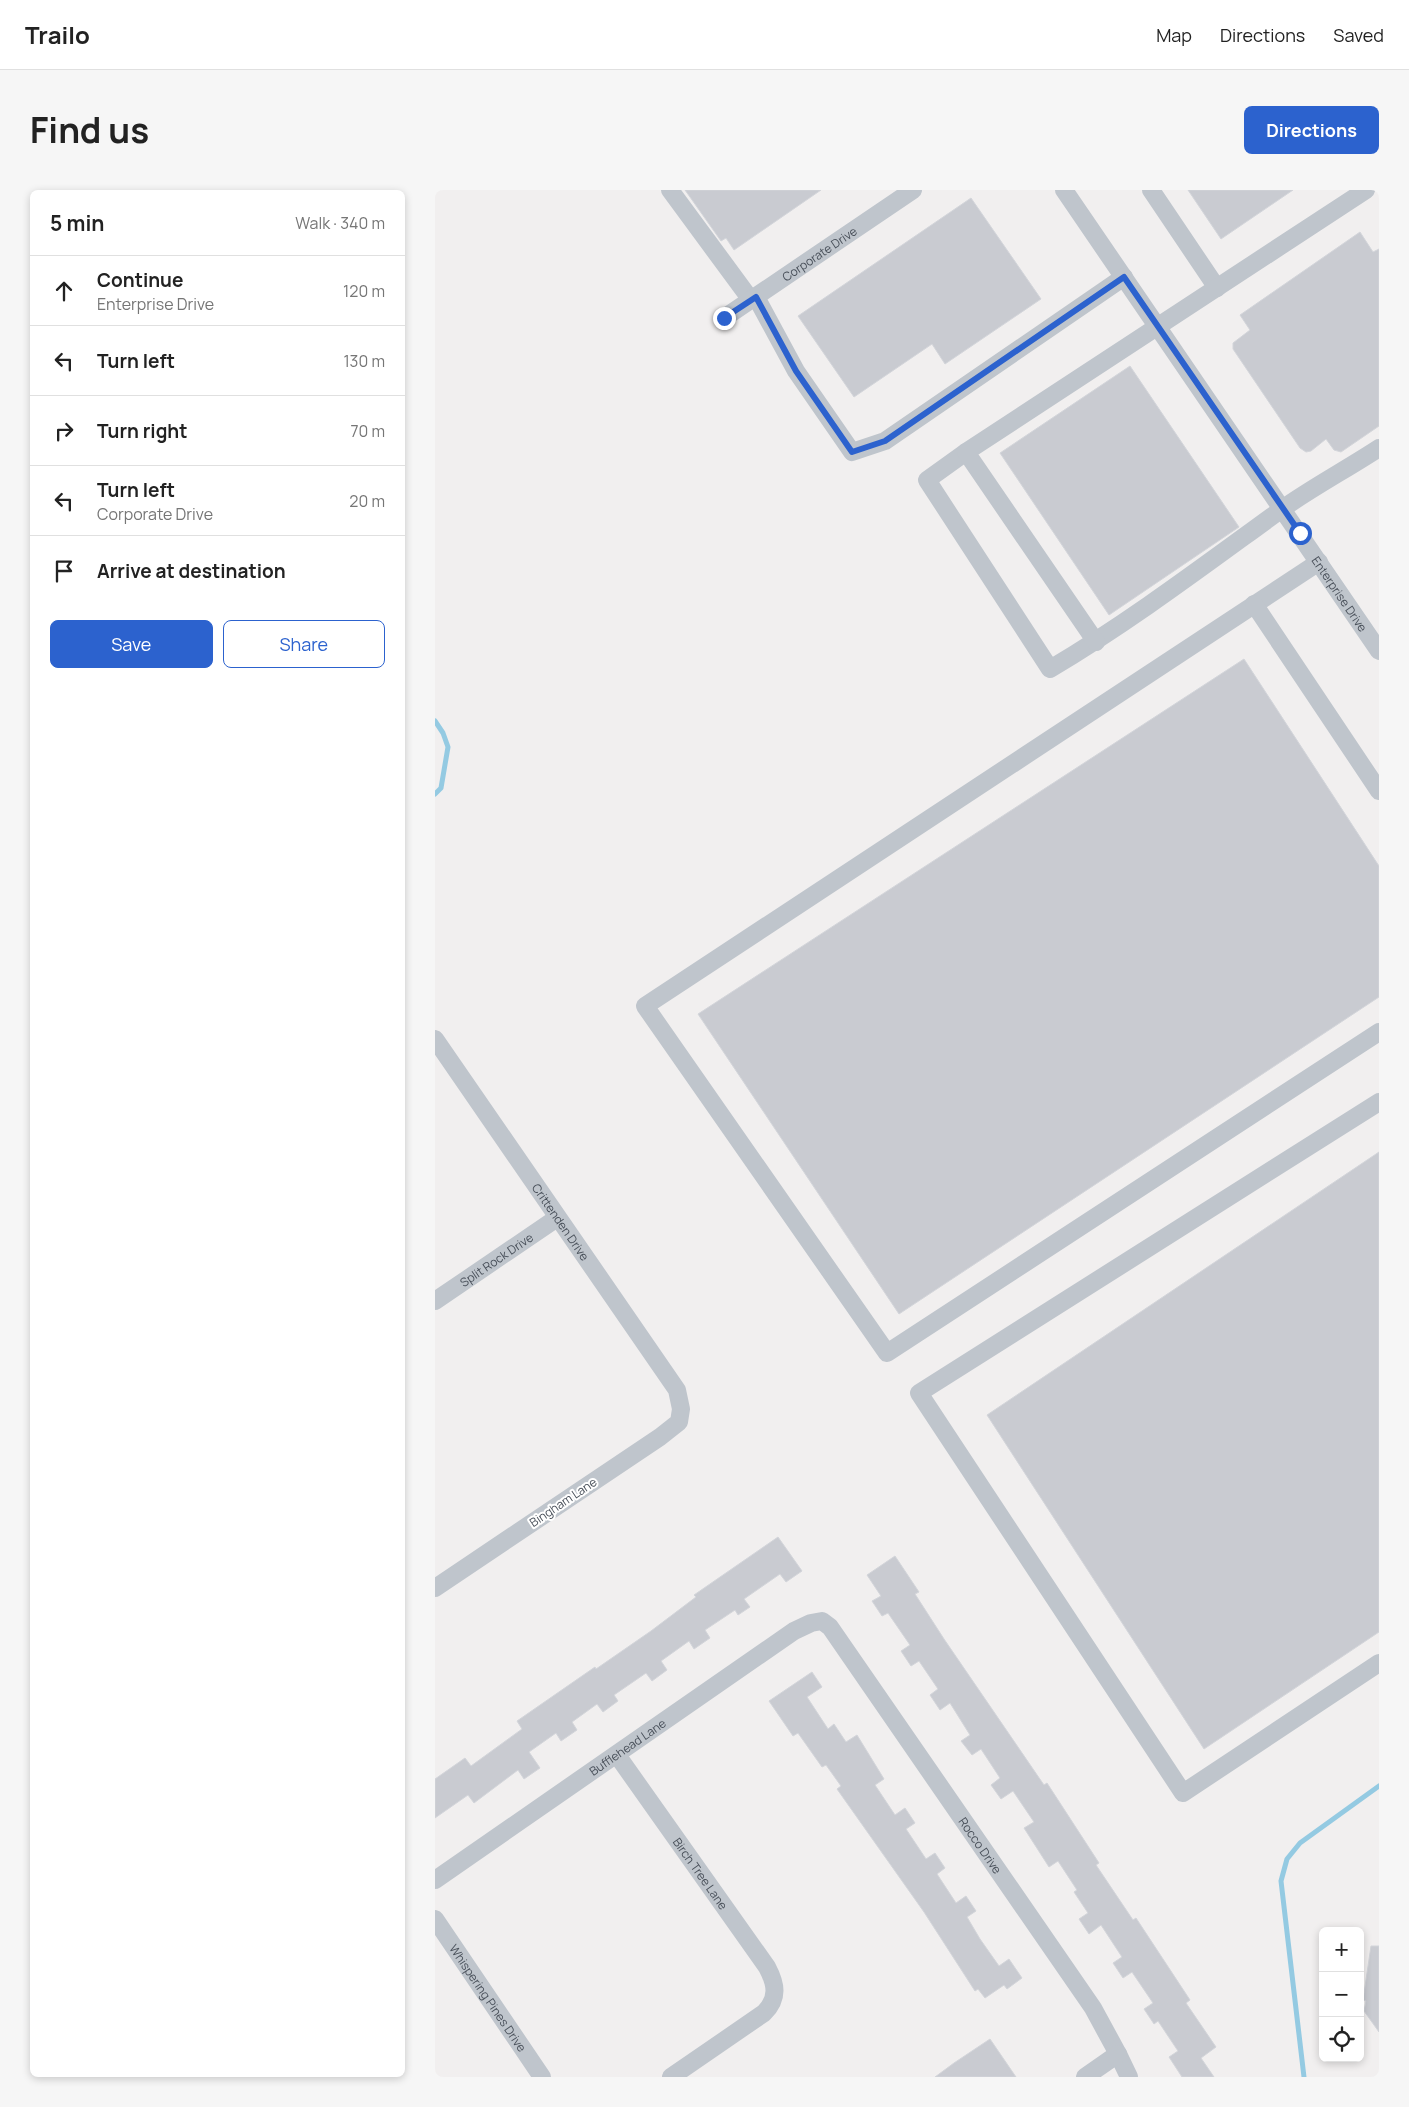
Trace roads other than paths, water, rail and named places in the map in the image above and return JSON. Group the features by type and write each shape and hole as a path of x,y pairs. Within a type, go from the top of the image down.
{"street":[{"path":"670,190 753,298 796,371 852,452 885,441 1124,277"},
{"name":"Enterprise Drive","path":"1064,190 1284,508 1379,651"},
{"path":"1151,190 1217,288"},
{"path":"1366,190 1157,325 927,480 1050,669 1096,642 1225,553 1284,508 1379,448"},
{"name":"Corporate Drive","path":"724,318 910,191"},
{"path":"966,452 1096,642"},
{"path":"1319,562 645,1006 887,1353 1379,1032"},
{"path":"1254,604 1379,791"},
{"name":"Crittenden Drive","path":"435,1039 677,1390 681,1409"},
{"path":"1379,1102 919,1393 1183,1793 1379,1663"},
{"name":"Split Rock Drive","path":"435,1301 557,1218"},
{"name":"Bingham Lane","path":"435,1588 660,1437 679,1422 681,1409"},
{"name":"Bufflehead Lane","path":"435,1880 794,1631 811,1623 822,1621"},
{"name":"Rocco Drive","path":"822,1621 830,1627 1093,2008 1119,2054 1129,2077"},
{"name":"Birch Tree Lane","path":"617,1755 767,1967 776,1989 770,2006 764,2013 671,2077"},
{"name":"Whispering Pines Drive","path":"435,1919 542,2077"},
{"path":"1085,2077 1119,2054"}],"waterway":[{"path":"435,721 443,733 448,747 441,788 435,794"},
{"path":"1304,2077 1281,1881 1287,1859 1300,1843 1379,1786"}]}
